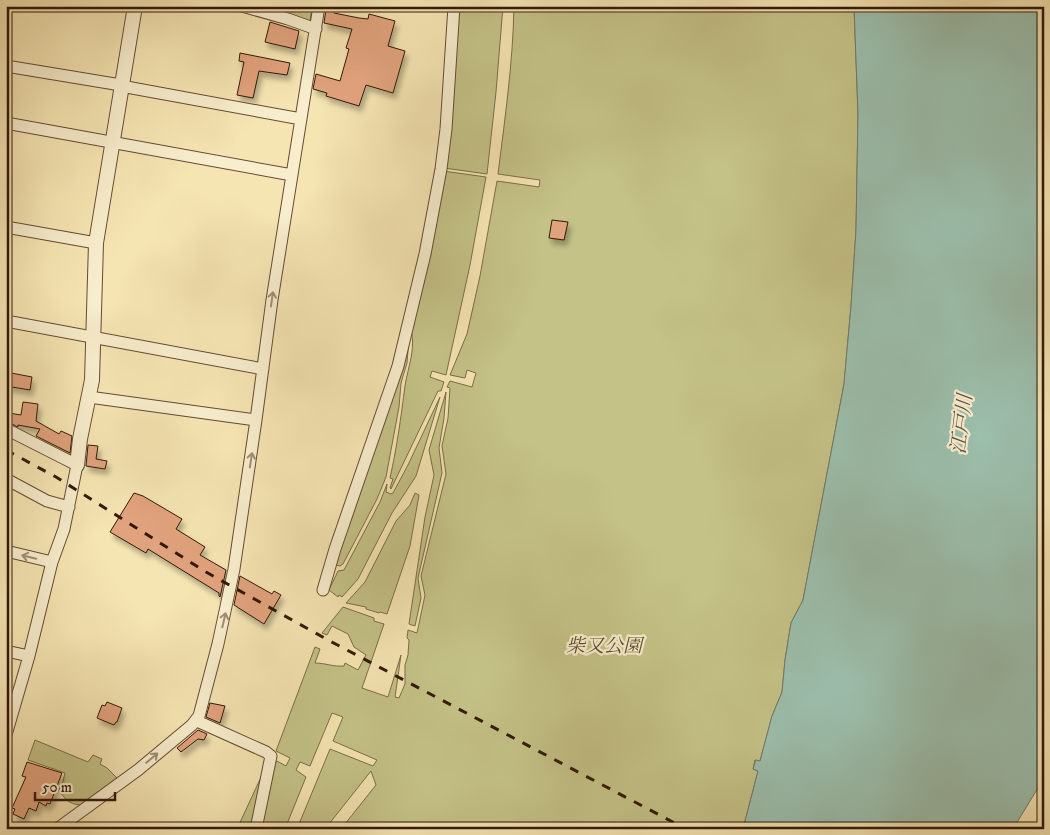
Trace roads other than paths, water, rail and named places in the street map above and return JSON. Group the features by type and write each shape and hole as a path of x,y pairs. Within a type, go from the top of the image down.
{"street":[{"path":"6,735 29,656 52,562 69,506 78,465 80,438 92,380 96,243 135,6"},
{"path":"242,6 316,29"},
{"path":"57,829 138,770 197,721 228,605 272,300 319,6"},
{"path":"324,590 398,366 425,254 446,128 454,6"},
{"path":"6,66 301,120"},
{"path":"6,123 292,175"},
{"path":"6,227 96,243"},
{"path":"6,321 263,369"},
{"path":"89,397 256,420"},
{"path":"6,429 78,465"},
{"path":"6,479 48,501 69,506"},
{"path":"6,551 52,562"},
{"path":"6,651 29,656"},
{"path":"197,721 271,756 256,829"}],"water":[{"name":"江戸川","path":"854,6 1044,6 1044,778 1013,829 743,829 758,771 753,769 756,760 760,761 772,716 782,692 791,623 803,600 844,384 856,230 858,114"}],"railway":[{"path":"6,450 56,477 206,572 328,640 686,829"}],"park label":[{"name":"柴又公園","path":"604,645"}]}
